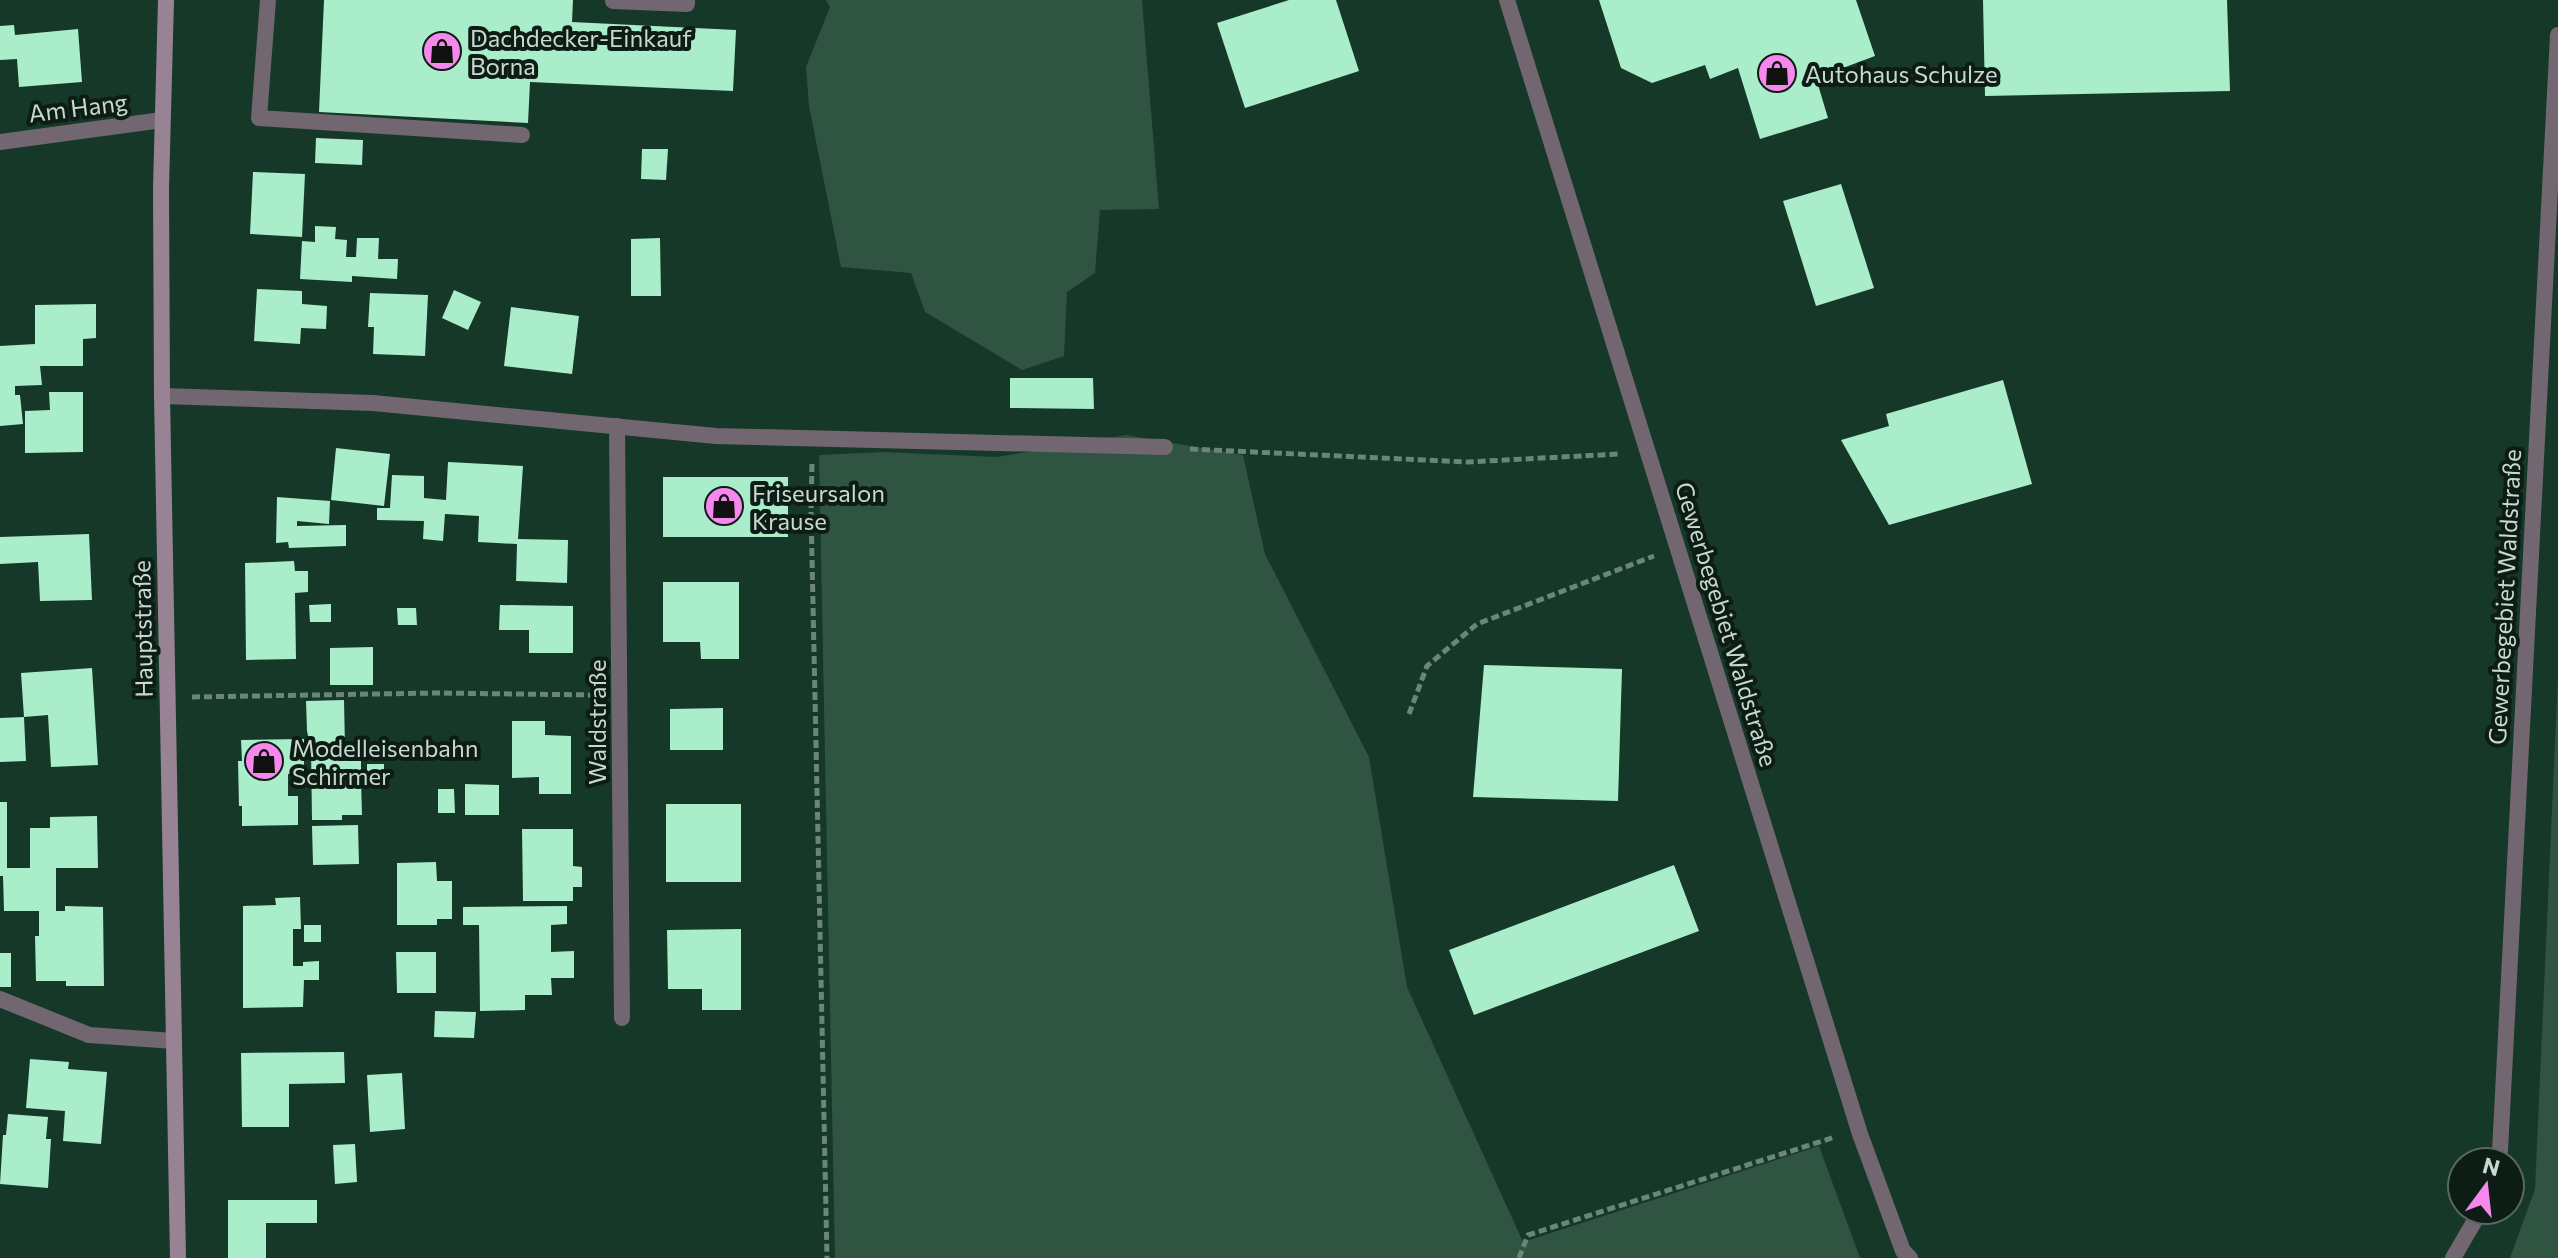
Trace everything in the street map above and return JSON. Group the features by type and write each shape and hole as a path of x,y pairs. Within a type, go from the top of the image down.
{"main road":[{"name":"Hauptstraße","path":"166,0 162,120 162,396 178,1258"}],"street":[{"path":"268,0 259,118 522,135"},
{"path":"613,1 687,4 687,0"},
{"name":"Gewerbegebiet Waldstraße","path":"1507,0 1858,1127 1903,1251 1910,1258"},
{"name":"Gewerbegebiet Waldstraße","path":"2500,1146 2558,35"},
{"name":"Am Hang","path":"0,142 162,120"},
{"path":"162,396 373,403 716,436 1165,447"},
{"name":"Waldstraße","path":"617,426 622,1018"},
{"path":"0,999 89,1035 174,1041"},
{"path":"2453,1258 2472,1226"}],"path":[{"path":"813,439 811,526 827,1258"},
{"path":"1165,447 1467,462 1648,452"},
{"path":"1409,714 1427,666 1477,624 1678,547"},
{"path":"167,697 436,693 619,696"},
{"path":"1519,1258 1528,1235 1845,1134 1858,1127"}],"green space":[{"path":"826,0 1142,0 1159,209 1100,210 1095,273 1067,292 1064,356 1022,370 925,312 911,273 841,267 809,106 806,67 830,7"},
{"path":"1126,435 1243,455 1265,554 1369,757 1407,987 1523,1242 1819,1146 1860,1258 835,1258 819,455 884,452 997,457"},
{"path":"2558,676 2558,1258 2510,1258 2522,1226 2526,1226 2526,1214 2535,1189"}],"building":[{"path":"324,0 573,0 572,22 736,30 733,91 530,82 528,123 319,112"},
{"path":"1289,0 1336,0 1359,71 1245,108 1217,23"},
{"name":"Autohaus Schulze","path":"1599,0 1856,0 1875,56 1816,78 1828,118 1760,139 1738,68 1710,79 1705,65 1652,83 1621,68"},
{"path":"1983,0 2227,0 2230,91 1985,96"},
{"path":"14,25 15,35 78,29 82,82 19,87 17,59 0,60 0,26"},
{"path":"316,138 363,140 362,165 315,163"},
{"path":"642,149 668,149 666,180 641,179"},
{"path":"253,172 305,174 302,237 250,234"},
{"path":"1841,184 1874,288 1816,306 1783,201"},
{"path":"315,226 336,227 335,239 347,240 346,257 356,257 357,238 379,238 378,259 398,259 397,279 352,276 352,282 300,279 302,241 315,242"},
{"path":"660,238 661,296 631,296 631,239"},
{"path":"257,289 302,291 302,304 327,306 326,329 301,328 300,344 254,341"},
{"path":"454,290 481,302 468,330 442,318"},
{"path":"370,293 428,295 425,356 373,354 374,327 368,327"},
{"path":"96,304 96,338 83,339 83,366 40,366 42,385 15,386 15,395 20,395 23,424 0,426 0,346 35,344 35,305"},
{"path":"511,307 579,316 572,374 504,366"},
{"path":"1010,378 1093,378 1094,409 1010,408"},
{"path":"2003,380 2032,484 1889,525 1841,440 1889,426 1886,414"},
{"path":"49,392 83,392 83,452 25,453 25,411 50,410"},
{"path":"336,448 390,454 384,506 331,500"},
{"path":"448,462 523,466 518,539 568,540 567,583 516,581 517,544 478,542 479,516 445,514 443,541 423,539 424,521 377,520 377,508 390,508 392,475 424,476 424,498 446,500"},
{"path":"663,477 788,477 788,537 663,537"},
{"path":"277,497 330,501 329,524 297,521 297,526 346,525 346,546 289,548 288,542 276,543"},
{"path":"89,534 92,600 40,601 38,562 0,564 0,537"},
{"path":"294,561 295,571 308,571 308,592 295,593 296,659 246,660 245,563"},
{"path":"663,582 739,582 739,659 701,659 700,642 663,642"},
{"path":"331,604 331,622 310,622 309,605"},
{"path":"500,605 573,606 573,653 529,653 529,630 499,630"},
{"path":"397,608 416,608 417,625 398,625"},
{"path":"373,647 373,685 330,685 330,648"},
{"path":"1484,665 1622,669 1618,801 1473,797"},
{"path":"92,668 98,765 51,767 48,715 24,717 21,673"},
{"path":"344,700 345,748 341,748 342,761 361,761 361,776 342,776 342,780 361,780 362,815 342,815 342,820 312,820 311,749 306,701"},
{"path":"723,708 723,750 670,750 670,709"},
{"path":"24,717 26,761 0,762 0,718"},
{"path":"512,721 545,721 545,735 571,736 571,794 539,794 539,777 512,778"},
{"path":"304,739 304,773 288,774 288,796 298,796 298,825 242,826 238,761 242,761 241,740"},
{"path":"367,764 384,764 384,777 367,778"},
{"path":"465,784 499,785 499,815 465,815"},
{"path":"438,789 454,789 455,813 438,813"},
{"path":"0,802 7,802 7,868 30,868 30,828 50,828 50,817 97,816 98,868 56,868 56,911 65,911 65,906 103,907 104,986 66,986 66,981 36,981 35,936 39,936 39,911 4,911 3,876 0,876"},
{"path":"666,804 741,804 741,882 666,882"},
{"path":"358,825 359,864 313,865 312,826"},
{"path":"522,829 573,829 573,866 582,867 582,887 573,887 573,901 523,901"},
{"path":"436,862 437,881 452,881 452,919 437,919 437,925 397,925 397,863"},
{"path":"1674,865 1699,931 1474,1015 1449,950"},
{"path":"300,897 301,929 293,929 293,966 319,961 319,980 304,980 303,1007 243,1008 243,906 276,905 275,898"},
{"path":"567,906 567,924 551,925 551,952 574,951 574,978 551,978 552,995 525,995 525,1010 480,1011 479,925 463,925 463,907"},
{"path":"304,925 321,925 321,942 304,942"},
{"path":"741,929 741,1010 702,1010 702,989 668,989 667,930"},
{"path":"396,952 436,952 436,993 397,993"},
{"path":"0,953 11,953 11,987 0,987"},
{"path":"435,1011 476,1012 474,1038 434,1037"},
{"path":"344,1052 345,1083 289,1084 289,1127 242,1127 241,1053"},
{"path":"30,1059 69,1062 68,1069 107,1072 101,1144 63,1141 65,1111 26,1108"},
{"path":"402,1073 405,1129 370,1132 367,1075"},
{"path":"8,1114 48,1117 46,1139 51,1139 48,1188 0,1184 3,1135 6,1135"},
{"path":"355,1144 357,1182 335,1184 333,1145"},
{"path":"228,1200 317,1200 317,1223 266,1223 266,1258 228,1258"}],"place":[{"name":"Dachdecker-Einkauf Borna","path":"442,51"},
{"name":"Autohaus Schulze","path":"1777,73"},
{"name":"Friseursalon Krause","path":"724,506"},
{"name":"Modelleisenbahn Schirmer","path":"264,761"}]}
